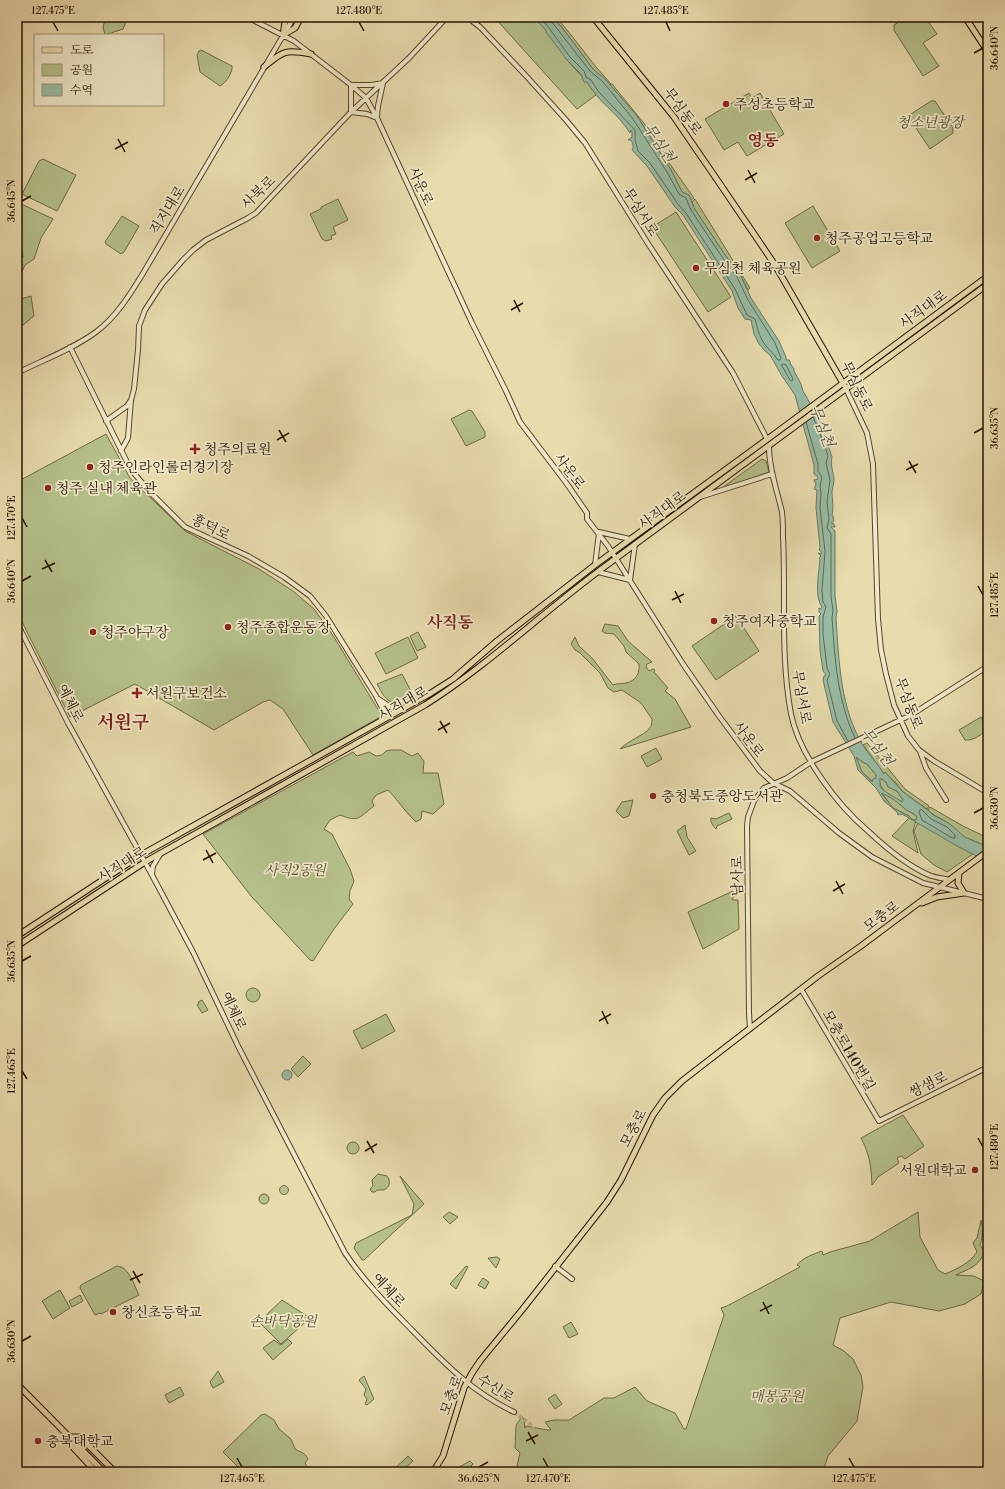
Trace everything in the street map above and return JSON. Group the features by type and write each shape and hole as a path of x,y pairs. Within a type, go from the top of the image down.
{"main road":[{"path":"284,35 285,22 288,17"},
{"path":"284,35 295,28 301,17"},
{"name":"무심동로","path":"593,17 674,117 775,265 846,389"},
{"path":"965,17 988,52"},
{"path":"264,68 280,54 285,52 295,51 310,54"},
{"name":"사직대로","path":"17,936 141,855 453,679 497,641 595,564 988,276"},
{"name":"사직대로","path":"17,946 145,862 425,705 447,691 616,558 776,442 988,284"},
{"name":"모충로","path":"433,1472 446,1449 467,1382 480,1361 522,1310 613,1192 621,1180 650,1121 665,1098 682,1081 801,989 939,887 951,880 988,850"},
{"path":"913,907 937,897 964,893 958,883 959,873"},
{"path":"17,1384 104,1472"},
{"path":"69,1437 71,1445 96,1472"},
{"path":"69,1437 80,1437 115,1472"}],"street":[{"name":"사운로","path":"247,17 294,41 366,98 378,118 472,323 520,422 567,484 587,514 587,519 599,532 683,664 760,771 773,783 790,791 839,833 872,856 923,883 939,887"},
{"name":"직지대로","path":"17,373 70,347 96,332 110,320 128,298 294,17"},
{"name":"사북로","path":"121,451 128,438 131,400 134,389 138,350 139,326 145,310 162,284 183,260 206,240 256,213 351,112 383,83 447,17"},
{"name":"무심서로","path":"467,17 480,27 528,78 566,120 584,143 733,373 767,439"},
{"path":"383,83 378,106 378,118 367,114 351,112 351,85 371,85 383,83"},
{"name":"흥덕로","path":"70,347 121,451 132,471 148,490 185,527 248,556 284,577 310,596 326,616 376,696 387,717"},
{"name":"무심동로","path":"846,389 866,433 873,464 880,642 894,705 908,736 920,750 936,762 988,793"},
{"path":"106,421 127,406 131,400"},
{"name":"무심서로","path":"769,447 769,460 782,513 785,669 791,715 795,728 811,762 846,810 877,839 912,866 930,875 951,880"},
{"path":"700,497 772,474"},
{"path":"595,564 599,532 630,538"},
{"path":"598,572 630,580 635,544"},
{"name":"예체로","path":"17,623 68,723 197,959 239,1048 345,1253 358,1273 377,1294 431,1350 460,1378 467,1382"},
{"path":"901,720 940,698 988,666"},
{"path":"376,696 389,706 402,709"},
{"name":"남사로","path":"750,1029 748,818 754,801 764,788 787,778 811,762 901,720"},
{"path":"920,750 926,768 946,800"},
{"path":"152,875 153,866 161,854"},
{"path":"939,887 988,899"},
{"name":"모충로140번길","path":"801,989 879,1121"},
{"name":"쌍샘로","path":"879,1121 988,1068"},
{"path":"555,1266 572,1279"},
{"name":"수신로","path":"467,1382 483,1395 514,1412"}],"green space":[{"path":"106,17 128,17 123,29 105,34 103,27"},
{"path":"494,17 535,17 567,60 587,82 596,95 577,109"},
{"path":"553,17 556,17 563,25 611,84 610,85 593,69"},
{"path":"907,17 925,17 937,34 923,43 939,66 923,76 894,30 894,25"},
{"path":"201,50 232,66 229,77 220,86 200,72 197,55"},
{"path":"612,84 647,127 667,160 694,198 691,200 689,195 682,192 671,170 637,116 610,85"},
{"path":"749,93 752,98 760,93 784,134 747,156 738,142 724,150 705,119"},
{"name":"청소년광장","path":"931,101 935,101 953,128 953,133 930,149 908,116"},
{"path":"43,159 76,175 57,211 22,194 39,161"},
{"path":"338,199 348,220 333,227 336,234 331,236 332,239 326,241 322,239 310,214"},
{"path":"695,199 750,288 748,290 740,274 725,255 694,208 692,202"},
{"path":"17,202 53,219 41,238 34,259 25,265 21,274 17,276 17,259 23,257 17,224"},
{"path":"813,206 840,251 812,268 785,223"},
{"name":"무심천 체육공원","path":"676,212 731,297 708,312 652,227"},
{"path":"122,216 139,226 124,252 121,254 105,242"},
{"path":"31,296 34,316 17,330 17,300"},
{"path":"469,410 472,411 485,432 485,437 466,446 451,419"},
{"name":"청주종합운동장","path":"106,434 130,478 185,531 259,569 293,591 314,609 334,637 382,716 313,755 283,709 270,700 263,702 214,730 135,684 70,717 17,612 17,482"},
{"path":"762,459 766,461 769,472 719,490"},
{"path":"736,616 759,651 716,680 692,646"},
{"path":"605,624 618,626 628,641 652,662 647,664 646,667 649,671 653,669 655,670 654,672 668,688 665,691 675,699 691,727 620,749 647,731 651,727 652,719 641,703 622,690 614,692 608,688 600,673 575,650 571,644 575,637 579,646 592,658 613,685 629,682 637,676 639,664 626,652 624,646 614,634 605,633 602,631"},
{"path":"418,632 426,647 417,651 410,636"},
{"path":"408,637 418,658 386,674 375,653"},
{"path":"402,674 413,695 397,703 389,701 384,696 377,684"},
{"path":"981,717 987,728 977,737 971,740 965,740 959,730"},
{"path":"867,743 905,789 929,806 927,809 903,792 896,783 885,773 884,774 863,745"},
{"path":"656,748 662,759 647,767 641,756"},
{"name":"사직2공원","path":"401,750 412,756 418,753 424,761 423,773 438,773 444,804 433,814 422,811 421,819 416,822 388,790 376,795 372,801 374,806 359,818 352,819 340,815 330,820 324,829 332,834 350,869 354,881 349,899 353,904 313,961 310,960 251,896 203,834 353,752 357,756 369,752 376,756 382,755 386,751"},
{"path":"856,757 867,764 876,775 873,782 862,772"},
{"path":"880,778 886,782 888,787 897,791 903,800 902,802 891,796 882,788"},
{"path":"881,792 916,816 916,820 913,820 909,816 893,808"},
{"path":"633,800 629,816 623,818 616,811 622,802"},
{"path":"930,807 963,826 988,838 988,842 984,845 966,838 928,810"},
{"path":"729,813 732,819 717,826 716,829 712,824 711,818 716,819"},
{"path":"909,818 916,821 913,831 918,853 892,836"},
{"path":"918,823 973,854 947,872 934,865 921,854 914,831"},
{"path":"685,825 687,837 696,851 689,855 677,831"},
{"path":"733,891 735,895 732,899 738,900 739,929 703,949 688,912"},
{"path":"253,988 258,990 260,995 258,1000 253,1002 248,1000 246,995 248,990"},
{"path":"202,1000 208,1010 202,1013 197,1005 199,1004 198,1002"},
{"path":"386,1014 395,1031 362,1049 353,1031"},
{"path":"303,1056 311,1064 298,1077 291,1069"},
{"path":"903,1115 924,1146 905,1159 901,1156 897,1158 899,1163 878,1177 872,1185 870,1161 861,1138"},
{"path":"351,1142 355,1142 359,1148 355,1154 351,1154 347,1150 347,1146"},
{"path":"378,1174 387,1176 389,1180 388,1187 384,1190 372,1192 370,1189 373,1186 372,1180"},
{"path":"400,1176 424,1204 364,1260 362,1260 354,1248 356,1243 412,1215 414,1204"},
{"path":"282,1186 286,1186 288,1190 286,1194 282,1194 280,1192 280,1188"},
{"path":"264,1194 269,1199 264,1204 259,1199"},
{"path":"449,1212 458,1217 450,1224 443,1217"},
{"name":"매봉공원","path":"918,1212 920,1237 938,1270 945,1274 959,1268 977,1252 973,1243 977,1238 981,1220 982,1239 980,1245 984,1251 982,1256 977,1264 956,1275 974,1276 984,1281 981,1294 965,1304 939,1311 891,1302 840,1318 833,1345 844,1351 853,1359 861,1375 863,1387 857,1421 828,1456 823,1472 519,1472 517,1466 520,1453 515,1448 516,1425 522,1417 524,1419 525,1428 526,1426 551,1430 545,1422 554,1420 569,1420 604,1398 614,1398 635,1387 647,1401 675,1413 684,1429 686,1429 724,1315 721,1308 800,1267 797,1265 808,1256 822,1251 823,1255 870,1241"},
{"path":"497,1257 500,1259 496,1268 488,1258"},
{"path":"117,1266 121,1267 128,1273 139,1295 101,1314 95,1315 80,1288 81,1285"},
{"path":"466,1266 468,1267 456,1289 450,1284"},
{"path":"483,1278 489,1282 485,1289 478,1285"},
{"path":"60,1290 70,1308 53,1319 42,1301"},
{"path":"80,1295 83,1301 72,1307 69,1301"},
{"name":"손바닥공원","path":"282,1300 310,1318 281,1344 259,1322"},
{"path":"571,1322 578,1334 569,1338 563,1327"},
{"path":"288,1339 292,1343 273,1360 263,1348 274,1340 281,1345"},
{"path":"218,1371 224,1382 213,1388 210,1382"},
{"path":"364,1376 374,1399 367,1405 365,1404 367,1399 364,1395 366,1389 359,1380"},
{"path":"180,1387 184,1395 169,1403 165,1395"},
{"path":"555,1394 562,1404 555,1409 548,1399"},
{"path":"265,1414 274,1420 279,1429 291,1439 295,1449 307,1457 308,1459 305,1463 307,1466 300,1472 233,1472 238,1467 223,1452 261,1415"},
{"path":"408,1456 413,1461 401,1472 391,1472"},
{"path":"470,1461 473,1464 471,1466 473,1468 470,1472 457,1472 454,1470"}],"water":[{"path":"535,17 553,17 593,69 605,79 637,116 671,170 682,192 689,195 694,208 725,255 740,274 751,298 779,341 786,360 790,361 803,391 819,419 832,457 831,465 834,483 832,491 832,515 834,517 834,521 831,523 834,524 835,527 831,527 835,531 835,596 837,611 837,634 842,684 850,717 864,747 884,774 885,772 903,792 933,815 950,824 966,838 988,847 988,862 902,814 898,815 897,812 884,801 876,788 858,770 854,756 833,722 823,680 824,676 826,675 823,671 820,650 819,616 821,614 819,612 819,608 821,609 822,607 818,597 819,558 821,556 818,553 821,554 821,551 819,550 820,547 816,508 817,490 814,489 816,484 814,480 818,479 818,477 814,474 814,465 795,395 770,355 759,344 754,334 751,320 745,319 738,308 732,291 683,215 675,207 647,166 632,150 633,146 631,140 628,140 632,137 631,130 630,133 620,119 597,96 587,82 584,82 581,74 567,60 546,30","holes":["856,757 867,764 876,775 876,778 873,779 872,782 862,772","880,778 886,782 888,787 897,791 903,800 902,802 888,794 880,787","881,793 893,799 914,814 917,817 916,820 913,820 909,816 893,808"]},
{"path":"287,1070 292,1075 287,1080 282,1075"}],"tunnel":[{"path":"514,1412 530,1424 540,1440 554,1472"}],"place":[{"name":"주성초등학교","path":"726,104"},
{"name":"청주공업고등학교","path":"817,238"},
{"name":"무심천 체육공원","path":"696,268"},
{"name":"청주의료원","path":"195,449"},
{"name":"청주인라인롤러경기장","path":"90,467"},
{"name":"청주 실내 체육관","path":"48,488"},
{"name":"청주여자중학교","path":"714,621"},
{"name":"청주종합운동장","path":"228,627"},
{"name":"청주야구장","path":"93,632"},
{"name":"서원구보건소","path":"137,693"},
{"name":"충청북도중앙도서관","path":"653,796"},
{"name":"서원대학교","path":"975,1170"},
{"name":"창신초등학교","path":"113,1312"},
{"name":"충북대학교","path":"38,1441"}],"district":[{"name":"영동","path":"763,140"},
{"name":"사직동","path":"450,622"},
{"name":"서원구","path":"123,722"}],"water label":[{"name":"무심천","path":"659,143"},
{"name":"무심천","path":"822,426"},
{"name":"무심천","path":"877,747"}]}
